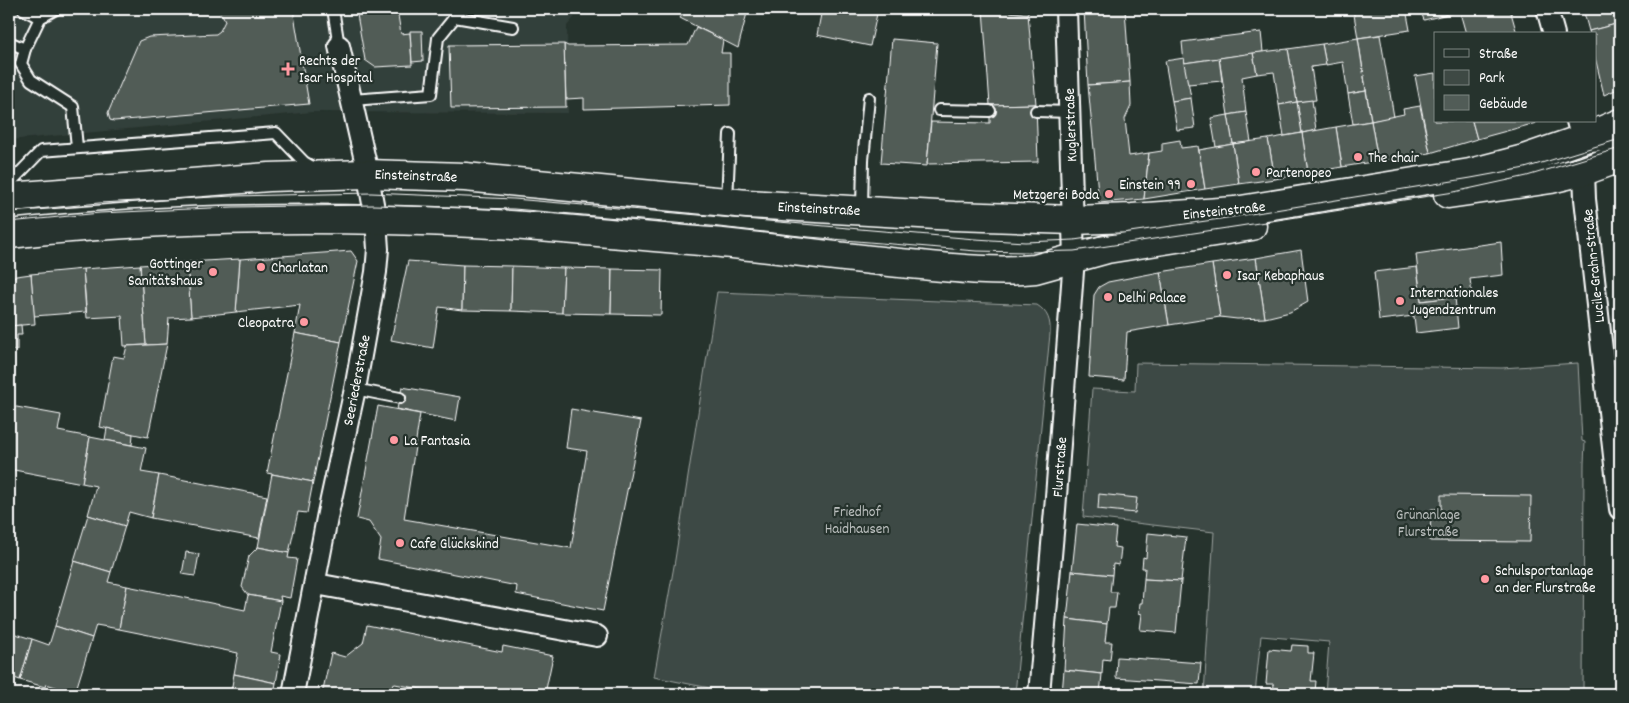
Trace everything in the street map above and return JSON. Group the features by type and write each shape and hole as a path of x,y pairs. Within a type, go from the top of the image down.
{"main road":[{"name":"Einsteinstraße","path":"9,234 121,225 221,220 326,218 474,223 557,228 772,247 866,260 981,270 1035,269 1073,240 1235,211 1470,173 1524,159 1580,130 1620,123"},
{"name":"Einsteinstraße","path":"9,197 269,177 471,172 726,202 862,210 1118,247 1455,193 1551,180 1620,158"}],"street":[{"name":"Kuglerstraße","path":"1066,9 1073,240"},
{"path":"1548,9 1554,32"},
{"name":"Seeriederstraße","path":"294,694 328,513 355,389 376,272 378,249 376,220 339,46"},
{"name":"Lucile-Grahn-Straße","path":"1584,171 1585,199 1620,509"},
{"name":"Flurstraße","path":"1039,694 1055,510 1073,240"},
{"path":"316,584 597,636"}],"lane":[{"path":"23,9 40,18"},
{"path":"56,9 40,18 21,64 31,80 73,106 77,147"},
{"path":"333,9 339,46"},
{"path":"352,100 430,94 438,38 456,17 513,27"},
{"path":"9,42 26,49"},
{"path":"862,210 863,160 869,98"},
{"path":"939,110 990,111"},
{"path":"1036,111 1070,112"},
{"path":"1580,130 1591,146 1620,143"},
{"path":"9,184 41,152 77,147 276,133 304,162 326,175"},
{"path":"726,202 730,134"},
{"path":"1584,171 1620,151"},
{"path":"355,389 400,398"}],"shaded area":[{"name":"Rechts der Isar Hospital","path":"9,9 581,9 567,26 568,113 312,112 9,140"}],"green space":[{"name":"Friedhof Haidhausen","path":"717,292 1037,305 1046,314 1050,325 1050,334 1015,694 740,694 654,677 674,566"},
{"name":"Grünanlage Flurstraße","path":"1136,363 1502,368 1578,363 1582,441 1585,442 1583,694 1325,694 1329,642 1261,636 1255,694 1204,694 1214,532 1083,517 1092,389 1135,391"}],"building":[{"path":"216,9 293,9 309,104 110,120 108,113 139,41 149,37 216,34 220,31 225,21"},
{"path":"356,9 397,9 401,34 410,33 412,65 375,67 365,60"},
{"path":"686,9 748,9 738,48 680,18"},
{"path":"822,9 878,9 870,46 817,35"},
{"path":"983,9 1028,9 1028,14"},
{"path":"983,9 1028,14 1036,104 990,105"},
{"path":"1084,9 1125,9 1130,82 1088,85"},
{"path":"1353,9 1406,9 1410,30 1358,38"},
{"path":"1420,9 1459,9 1460,11 1424,20"},
{"path":"1459,9 1510,9 1516,32 1465,32"},
{"path":"1583,9 1620,9 1620,23 1589,31"},
{"path":"1620,23 1620,88 1604,95 1596,61 1596,32 1589,31"},
{"path":"696,27 723,40 721,53 730,53 730,105 584,109 584,98 566,99 564,44 568,46 688,45"},
{"path":"410,31 422,31 423,61 412,62"},
{"path":"1261,32 1263,52 1184,63 1182,42"},
{"path":"1380,35 1394,117 1371,121 1358,38"},
{"path":"1358,38 1366,91 1348,94 1343,62 1326,65 1322,44"},
{"path":"892,39 937,43 927,166 881,163"},
{"path":"564,44 566,107 451,108 449,45"},
{"path":"1322,44 1326,65 1311,67 1316,100 1297,102 1288,49"},
{"path":"1288,49 1297,102 1279,105 1274,72 1257,74 1253,53"},
{"path":"1253,53 1257,74 1242,77 1246,112 1228,115 1219,58"},
{"path":"1184,58 1191,98 1172,101 1165,61"},
{"path":"1219,58 1222,81 1188,84 1184,63"},
{"path":"1434,73 1434,122 1472,122 1477,139 1430,153 1415,76"},
{"path":"1130,82 1131,106 1125,119 1129,156 1149,153 1144,199 1099,203 1088,85"},
{"path":"1366,91 1371,121 1353,124 1348,94"},
{"path":"1191,98 1195,128 1177,130 1172,101"},
{"path":"1312,100 1316,130 1302,133 1297,102"},
{"path":"1297,102 1302,133 1284,136 1279,105"},
{"path":"1036,104 1038,162 927,164 931,122 990,123 990,105"},
{"path":"1420,106 1430,153 1378,161 1371,121 1404,114 1403,109"},
{"path":"1246,112 1251,142 1233,144 1228,115"},
{"path":"1228,115 1233,144 1216,147 1211,118"},
{"path":"1371,121 1378,161 1342,167 1336,127"},
{"path":"1472,122 1536,122 1536,123 1477,139"},
{"path":"1336,127 1342,167 1308,173 1302,133"},
{"path":"1302,133 1308,173 1275,179 1268,139"},
{"path":"1268,139 1275,179 1239,184 1233,144"},
{"path":"1180,140 1181,148 1198,146 1205,189 1144,199 1149,153 1162,151 1162,143"},
{"path":"1233,144 1239,184 1205,189 1199,150"},
{"path":"1620,200 1620,230 1616,202"},
{"path":"1501,242 1503,275 1470,279 1472,295 1421,301 1416,254"},
{"path":"1301,250 1308,302 1290,312 1265,318 1256,258"},
{"path":"351,251 358,261 341,342 295,333 300,305 236,312 240,259"},
{"path":"1256,258 1265,318 1237,319 1220,317 1212,264"},
{"path":"240,259 236,312 191,317 187,262"},
{"path":"408,261 463,265 462,310 439,307 433,348 391,340"},
{"path":"187,262 191,317 169,318 167,344 146,345 140,265"},
{"path":"1212,264 1220,317 1169,325 1160,272"},
{"path":"140,265 146,345 124,346 122,316 87,318 83,269"},
{"path":"463,265 512,266 511,311 462,310"},
{"path":"512,266 564,268 562,313 511,311"},
{"path":"1417,267 1421,301 1455,297 1458,328 1416,333 1414,316 1379,320 1374,272"},
{"path":"564,268 612,269 611,314 562,313"},
{"path":"83,269 86,312 34,316 31,274"},
{"path":"612,269 662,270 661,315 611,314"},
{"path":"1160,272 1169,325 1127,332 1124,380 1089,377 1094,295 1099,287 1108,282"},
{"path":"31,274 35,324 9,326 9,277"},
{"path":"21,325 22,335 17,335 17,350 9,350 9,326"},
{"path":"295,333 341,342 313,482 267,473"},
{"path":"167,344 148,437 100,427 113,356 124,358 127,346"},
{"path":"402,387 460,397 456,421 397,409"},
{"path":"11,406 61,415 58,431 90,437 82,483 9,469 9,416"},
{"path":"378,406 420,414 404,519 571,548 587,451 566,448 571,409 641,421 603,611 516,594 517,586 378,559 381,540 369,522 357,519"},
{"path":"107,428 133,434 132,445 105,440"},
{"path":"90,437 146,448 141,472 159,475 151,518 129,512 125,526 88,515 96,486 82,483"},
{"path":"272,474 313,482 307,513 298,512 289,553 258,547"},
{"path":"159,475 267,496 259,538 151,518"},
{"path":"1099,494 1137,498 1135,513 1098,509"},
{"path":"1441,495 1531,496 1530,542 1430,541 1431,509 1441,509"},
{"path":"88,515 125,526 111,572 74,561"},
{"path":"1077,524 1116,528 1114,547 1121,548 1119,565 1113,564 1112,575 1072,571"},
{"path":"1148,533 1186,537 1181,581 1144,579 1145,568 1142,568 1143,557 1146,558"},
{"path":"258,547 289,553 288,558 297,559 290,598 280,596 281,601 248,595 242,587 249,556"},
{"path":"186,552 199,554 195,576 182,574"},
{"path":"74,561 111,572 108,582 127,586 119,629 96,625 92,638 55,626"},
{"path":"1072,571 1112,575 1110,592 1117,592 1115,608 1109,608 1107,624 1067,619"},
{"path":"1144,579 1181,581 1176,633 1140,630 1142,614 1139,613 1140,603 1142,603"},
{"path":"127,586 245,610 248,595 281,601 271,652 281,654 276,683 234,674 238,653 119,629"},
{"path":"1067,619 1107,624 1105,642 1112,642 1110,660 1103,659 1102,674 1064,670"},
{"path":"367,625 502,652 503,646 553,656 545,694 447,694 395,684 379,694 322,694 331,653 345,657 363,643"},
{"path":"55,626 92,638 75,693 46,684 45,687 20,680 32,639 49,645"},
{"path":"9,632 32,639 20,680 9,676"},
{"path":"1292,645 1308,646 1308,653 1314,653 1311,681 1316,681 1315,692 1273,694 1274,684 1266,684 1269,649 1291,651"},
{"path":"1117,657 1201,663 1199,684 1116,678"},
{"path":"1064,670 1102,674 1100,694 1062,694"},
{"path":"234,674 276,683 274,694 216,694 217,689 231,692"},
{"path":"58,688 75,693 77,688 98,693 56,694"}],"tram line":[{"path":"9,212 99,203 233,196 371,193 514,199 975,239 1025,242 1074,240 1220,219 1471,178 1525,168 1620,139"},
{"path":"9,222 100,213 233,207 373,205 514,209 976,251 1074,251 1454,192 1527,176 1620,148"}],"place":[{"name":"Rechts der Isar Hospital","path":"288,69"},
{"name":"The chair","path":"1358,157"},
{"name":"Partenopeo","path":"1256,172"},
{"name":"Einstein 99","path":"1191,184"},
{"name":"Metzgerei Boda","path":"1109,194"},
{"name":"Charlatan","path":"261,267"},
{"name":"Gottinger Sanitätshaus","path":"213,272"},
{"name":"Isar Kebaphaus","path":"1227,275"},
{"name":"Delhi Palace","path":"1108,297"},
{"name":"Internationales Jugendzentrum","path":"1400,301"},
{"name":"Cleopatra","path":"304,322"},
{"name":"La Fantasia","path":"394,440"},
{"name":"Cafe Glückskind","path":"400,543"},
{"name":"Schulsportanlage an der Flurstraße","path":"1485,579"}]}
